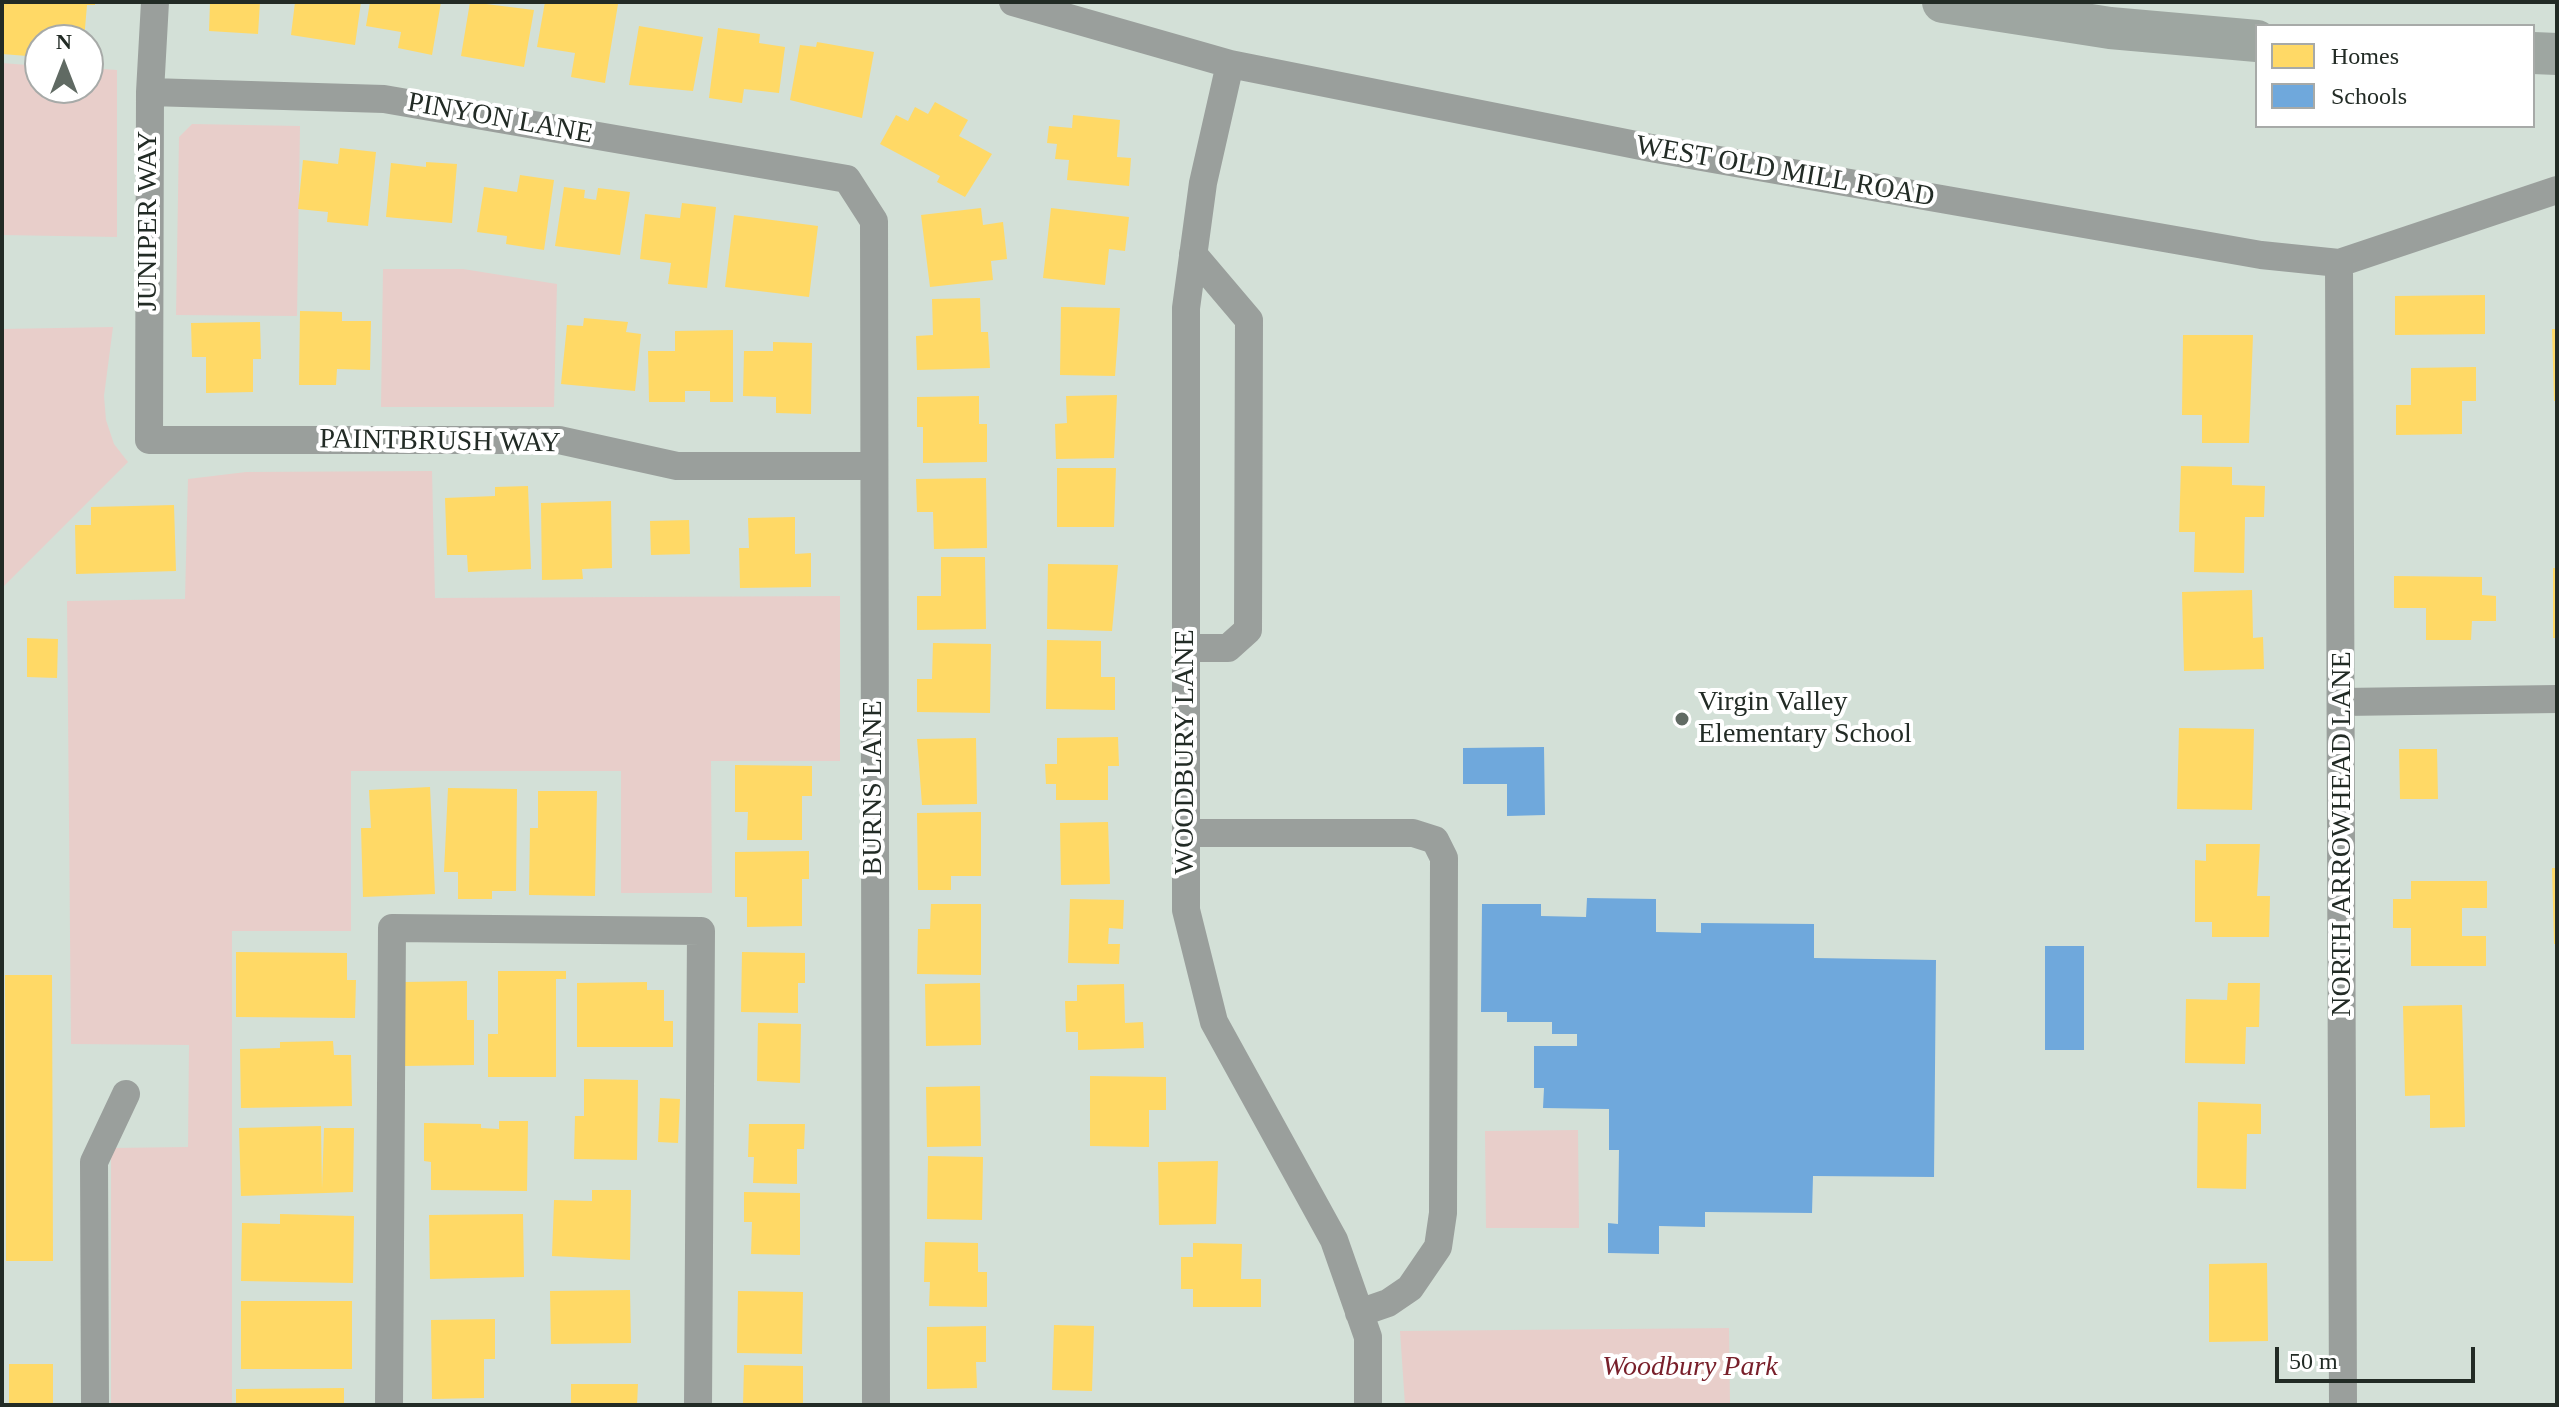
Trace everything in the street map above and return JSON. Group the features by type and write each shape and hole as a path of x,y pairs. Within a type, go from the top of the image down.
{"highway":[{"path":"1943,2 2110,28 2255,41"},
{"path":"2535,53 2557,54"}],"street":[{"name":"JUNIPER WAY","path":"149,440 150,92 155,2"},
{"name":"WEST OLD MILL ROAD","path":"1013,2 1230,64 1892,192 2230,250 2339,263 2557,190"},
{"name":"WOODBURY LANE","path":"1230,64 1203,183 1186,308 1186,910 1214,1022 1334,1240 1368,1337 1368,1405"},
{"name":"PINYON LANE","path":"150,92 384,99 847,179"},
{"name":"BURNS LANE","path":"847,179 874,221 876,1405"},
{"path":"1186,648 1228,648 1248,630 1249,320 1193,254"},
{"name":"NORTH ARROWHEAD LANE","path":"2339,263 2343,702 2343,1405"},
{"name":"PAINTBRUSH WAY","path":"149,440 559,440 677,466 873,466"},
{"path":"2343,702 2557,699"},
{"path":"1186,833 1413,833 1435,840 1444,858 1443,1213 1438,1247 1410,1288 1388,1303 1359,1313"},
{"path":"389,1405 392,928 701,931 698,1405"},
{"path":"95,1405 94,1162 126,1094"}],"green space":[{"path":"2,63 24,65 24,104 104,104 104,69 117,70 117,237 2,235"},
{"path":"192,124 300,126 297,316 176,315 179,137"},
{"path":"383,269 463,269 557,284 554,407 381,407"},
{"path":"113,327 104,396 106,420 114,444 128,462 2,588 2,329"},
{"path":"432,471 435,598 840,596 840,761 711,761 712,893 621,893 621,771 351,771 351,931 232,931 232,1405 111,1405 111,1148 188,1147 189,1045 71,1044 67,601 185,599 188,479 246,472"},
{"path":"1578,1130 1579,1228 1486,1228 1485,1131"},
{"name":"Woodbury Park","path":"1729,1328 1730,1405 1405,1405 1400,1331"}],"building: Homes":[{"path":"2,2 95,2 95,5 87,5 85,24 24,24 24,56 2,54"},
{"path":"210,2 260,2 258,34 209,31"},
{"path":"295,2 361,2 355,45 291,35"},
{"path":"370,2 441,2 432,55 398,48 401,32 366,26"},
{"path":"470,2 534,10 524,67 461,56"},
{"path":"545,2 618,4 605,83 571,77 575,53 537,47"},
{"path":"639,26 703,37 693,91 629,85"},
{"path":"718,28 760,34 759,43 785,47 779,93 744,89 742,103 709,98"},
{"path":"817,42 874,52 862,118 790,100 800,45 816,47"},
{"path":"935,102 968,120 959,136 992,154 965,197 937,182 940,176 880,144 896,115 908,121 915,107 928,114"},
{"path":"1073,115 1120,120 1117,157 1131,158 1129,186 1067,180 1069,160 1055,159 1057,144 1047,143 1049,126 1072,128"},
{"path":"340,148 376,152 368,226 327,222 328,212 298,209 303,160 338,164"},
{"path":"426,162 457,164 452,223 386,217 391,163 426,167"},
{"path":"520,175 554,180 544,250 506,244 507,236 477,232 484,187 517,192"},
{"path":"564,187 585,190 584,198 596,200 598,188 630,192 620,255 555,246"},
{"path":"682,203 716,207 707,288 668,284 671,263 640,259 645,214 680,218"},
{"path":"981,208 983,225 1003,222 1007,259 991,261 993,280 930,287 921,215"},
{"path":"1051,208 1129,217 1125,251 1109,249 1105,285 1043,278"},
{"path":"734,215 818,226 809,297 725,287"},
{"path":"2485,295 2485,334 2395,335 2395,296"},
{"path":"980,298 981,332 988,332 990,368 917,370 916,336 933,335 932,299"},
{"path":"1061,307 1120,308 1115,376 1060,375"},
{"path":"300,311 342,312 342,321 371,321 370,370 337,369 336,385 299,385"},
{"path":"584,318 628,322 626,332 641,334 635,391 561,384 567,325 583,326"},
{"path":"260,322 261,359 253,359 253,392 206,393 206,357 192,357 191,323"},
{"path":"2552,329 2557,329 2557,401 2554,401"},
{"path":"733,330 733,402 710,402 710,391 685,391 685,402 649,402 648,351 675,351 675,331"},
{"path":"2183,335 2253,335 2249,443 2202,443 2202,415 2182,415"},
{"path":"773,342 812,343 811,414 776,413 776,397 743,396 744,351 773,351"},
{"path":"2476,367 2476,401 2462,401 2462,434 2396,435 2396,405 2411,405 2411,368"},
{"path":"1117,395 1114,458 1056,459 1055,424 1067,423 1066,396"},
{"path":"979,396 979,424 987,424 987,462 923,463 923,427 917,427 917,397"},
{"path":"2181,466 2232,467 2232,485 2265,486 2264,517 2245,517 2244,573 2194,572 2195,532 2179,532"},
{"path":"1057,468 1116,468 1114,527 1057,527"},
{"path":"986,478 987,548 934,549 933,512 917,512 916,479"},
{"path":"528,486 531,569 468,572 467,555 447,555 445,498 495,496 495,487"},
{"path":"611,501 612,568 582,569 583,579 542,580 541,503"},
{"path":"174,505 176,571 76,574 75,525 91,525 91,507"},
{"path":"795,517 795,554 811,553 811,587 740,588 739,548 749,548 748,518"},
{"path":"689,520 690,554 651,555 650,521"},
{"path":"941,557 985,557 986,629 917,630 917,596 941,596"},
{"path":"1048,564 1118,565 1112,631 1047,629"},
{"path":"2553,568 2557,568 2557,638 2553,638"},
{"path":"2394,576 2482,577 2482,595 2496,596 2496,621 2472,621 2471,640 2426,640 2426,608 2394,608"},
{"path":"2252,590 2253,638 2263,637 2264,669 2184,671 2182,592"},
{"path":"27,638 58,639 57,678 27,677"},
{"path":"1047,640 1101,641 1101,677 1115,677 1115,710 1046,709"},
{"path":"933,643 991,644 990,713 917,712 917,679 932,679"},
{"path":"2179,728 2254,729 2252,810 2177,809"},
{"path":"1118,737 1119,766 1108,766 1108,800 1056,800 1056,784 1046,784 1045,764 1057,764 1057,738"},
{"path":"976,738 977,804 922,805 917,739"},
{"path":"2399,749 2437,749 2438,799 2400,799"},
{"path":"735,765 812,766 812,796 802,796 802,840 747,840 748,812 735,812"},
{"path":"430,787 435,894 363,897 361,828 371,828 369,790"},
{"path":"448,788 517,789 516,891 492,891 492,899 458,899 458,872 444,872"},
{"path":"538,791 597,791 595,896 529,895 530,828 538,828"},
{"path":"981,812 981,876 951,876 951,890 918,890 917,813"},
{"path":"1108,822 1110,884 1061,885 1060,823"},
{"path":"2206,844 2260,844 2257,896 2270,896 2269,937 2212,937 2212,922 2195,922 2195,860 2206,861"},
{"path":"809,851 809,879 802,879 802,926 747,927 747,897 735,897 735,852"},
{"path":"2552,868 2557,868 2557,944 2554,944"},
{"path":"2411,881 2487,881 2487,908 2462,908 2462,936 2486,936 2486,966 2411,966 2411,928 2393,928 2393,899 2411,899"},
{"path":"1070,899 1124,900 1123,929 1109,928 1108,944 1120,944 1119,964 1068,963"},
{"path":"931,904 981,904 981,975 917,974 918,929 930,929"},
{"path":"236,952 347,953 347,980 356,980 355,1018 236,1017"},
{"path":"742,952 805,953 805,983 798,983 798,1013 741,1012"},
{"path":"498,971 566,971 566,979 556,979 556,1077 488,1077 488,1034 498,1034"},
{"path":"5,975 52,975 53,1261 6,1261"},
{"path":"467,981 467,1020 474,1020 474,1065 404,1066 404,982"},
{"path":"647,982 647,990 664,990 664,1021 673,1021 673,1047 577,1047 577,983"},
{"path":"980,983 981,1045 926,1046 925,984"},
{"path":"2228,983 2260,983 2259,1027 2246,1027 2245,1064 2185,1063 2186,999 2227,1000"},
{"path":"1124,984 1125,1023 1143,1022 1144,1048 1078,1050 1078,1032 1066,1032 1065,1001 1077,1001 1077,985"},
{"path":"2462,1005 2465,1127 2430,1128 2430,1095 2405,1096 2403,1006"},
{"path":"758,1023 801,1024 800,1083 757,1081"},
{"path":"333,1041 334,1055 351,1055 352,1106 241,1108 240,1049 280,1048 280,1042"},
{"path":"1090,1076 1166,1077 1166,1110 1149,1110 1149,1147 1090,1146"},
{"path":"584,1079 638,1080 637,1160 574,1159 575,1116 584,1116"},
{"path":"980,1086 981,1146 927,1147 926,1087"},
{"path":"660,1098 680,1099 678,1143 658,1142"},
{"path":"2198,1102 2261,1104 2261,1134 2247,1134 2246,1189 2197,1188"},
{"path":"499,1121 528,1121 527,1191 431,1190 431,1162 424,1161 424,1123 481,1124 481,1128 499,1129"},
{"path":"749,1124 805,1124 804,1149 797,1149 797,1184 753,1183 754,1157 748,1157"},
{"path":"321,1126 322,1189 324,1128 354,1128 353,1192 241,1196 239,1128"},
{"path":"928,1156 983,1157 982,1220 927,1219"},
{"path":"1218,1161 1216,1224 1159,1225 1158,1162"},
{"path":"592,1190 631,1190 630,1260 552,1256 554,1200 592,1201"},
{"path":"744,1192 800,1193 800,1255 751,1254 752,1222 744,1222"},
{"path":"280,1214 354,1216 353,1283 241,1281 242,1223 280,1224"},
{"path":"523,1214 524,1277 430,1279 429,1215"},
{"path":"925,1242 978,1243 978,1272 987,1272 987,1307 929,1306 930,1282 924,1282"},
{"path":"1193,1243 1242,1244 1241,1279 1261,1279 1261,1307 1193,1307 1193,1289 1181,1289 1181,1257 1193,1257"},
{"path":"2267,1263 2268,1341 2209,1342 2209,1264"},
{"path":"630,1290 631,1343 551,1344 550,1291"},
{"path":"738,1291 803,1292 802,1354 737,1353"},
{"path":"241,1301 352,1301 352,1369 241,1369"},
{"path":"495,1319 495,1359 484,1359 484,1398 432,1399 431,1320"},
{"path":"1054,1325 1094,1326 1092,1391 1052,1390"},
{"path":"986,1326 986,1362 976,1362 977,1388 927,1389 927,1327"},
{"path":"9,1364 53,1364 53,1405 9,1405"},
{"path":"744,1365 803,1366 803,1405 743,1405"},
{"path":"571,1384 638,1384 637,1405 571,1405"},
{"path":"344,1388 344,1405 236,1405 236,1389"}],"building: Schools":[{"path":"1544,747 1545,815 1507,816 1507,784 1463,784 1463,748"},
{"path":"1587,898 1656,899 1656,932 1701,933 1701,923 1814,924 1814,958 1936,960 1934,1177 1813,1176 1812,1213 1705,1212 1705,1227 1659,1226 1659,1254 1608,1253 1608,1223 1618,1224 1619,1150 1609,1150 1609,1109 1543,1108 1544,1088 1534,1088 1534,1046 1577,1046 1577,1034 1552,1034 1552,1022 1507,1022 1507,1012 1481,1012 1482,904 1541,904 1541,916 1586,917"},
{"path":"2045,946 2084,946 2084,1050 2045,1050"}],"place":[{"name":"Virgin Valley Elementary School","path":"1682,719"}]}
